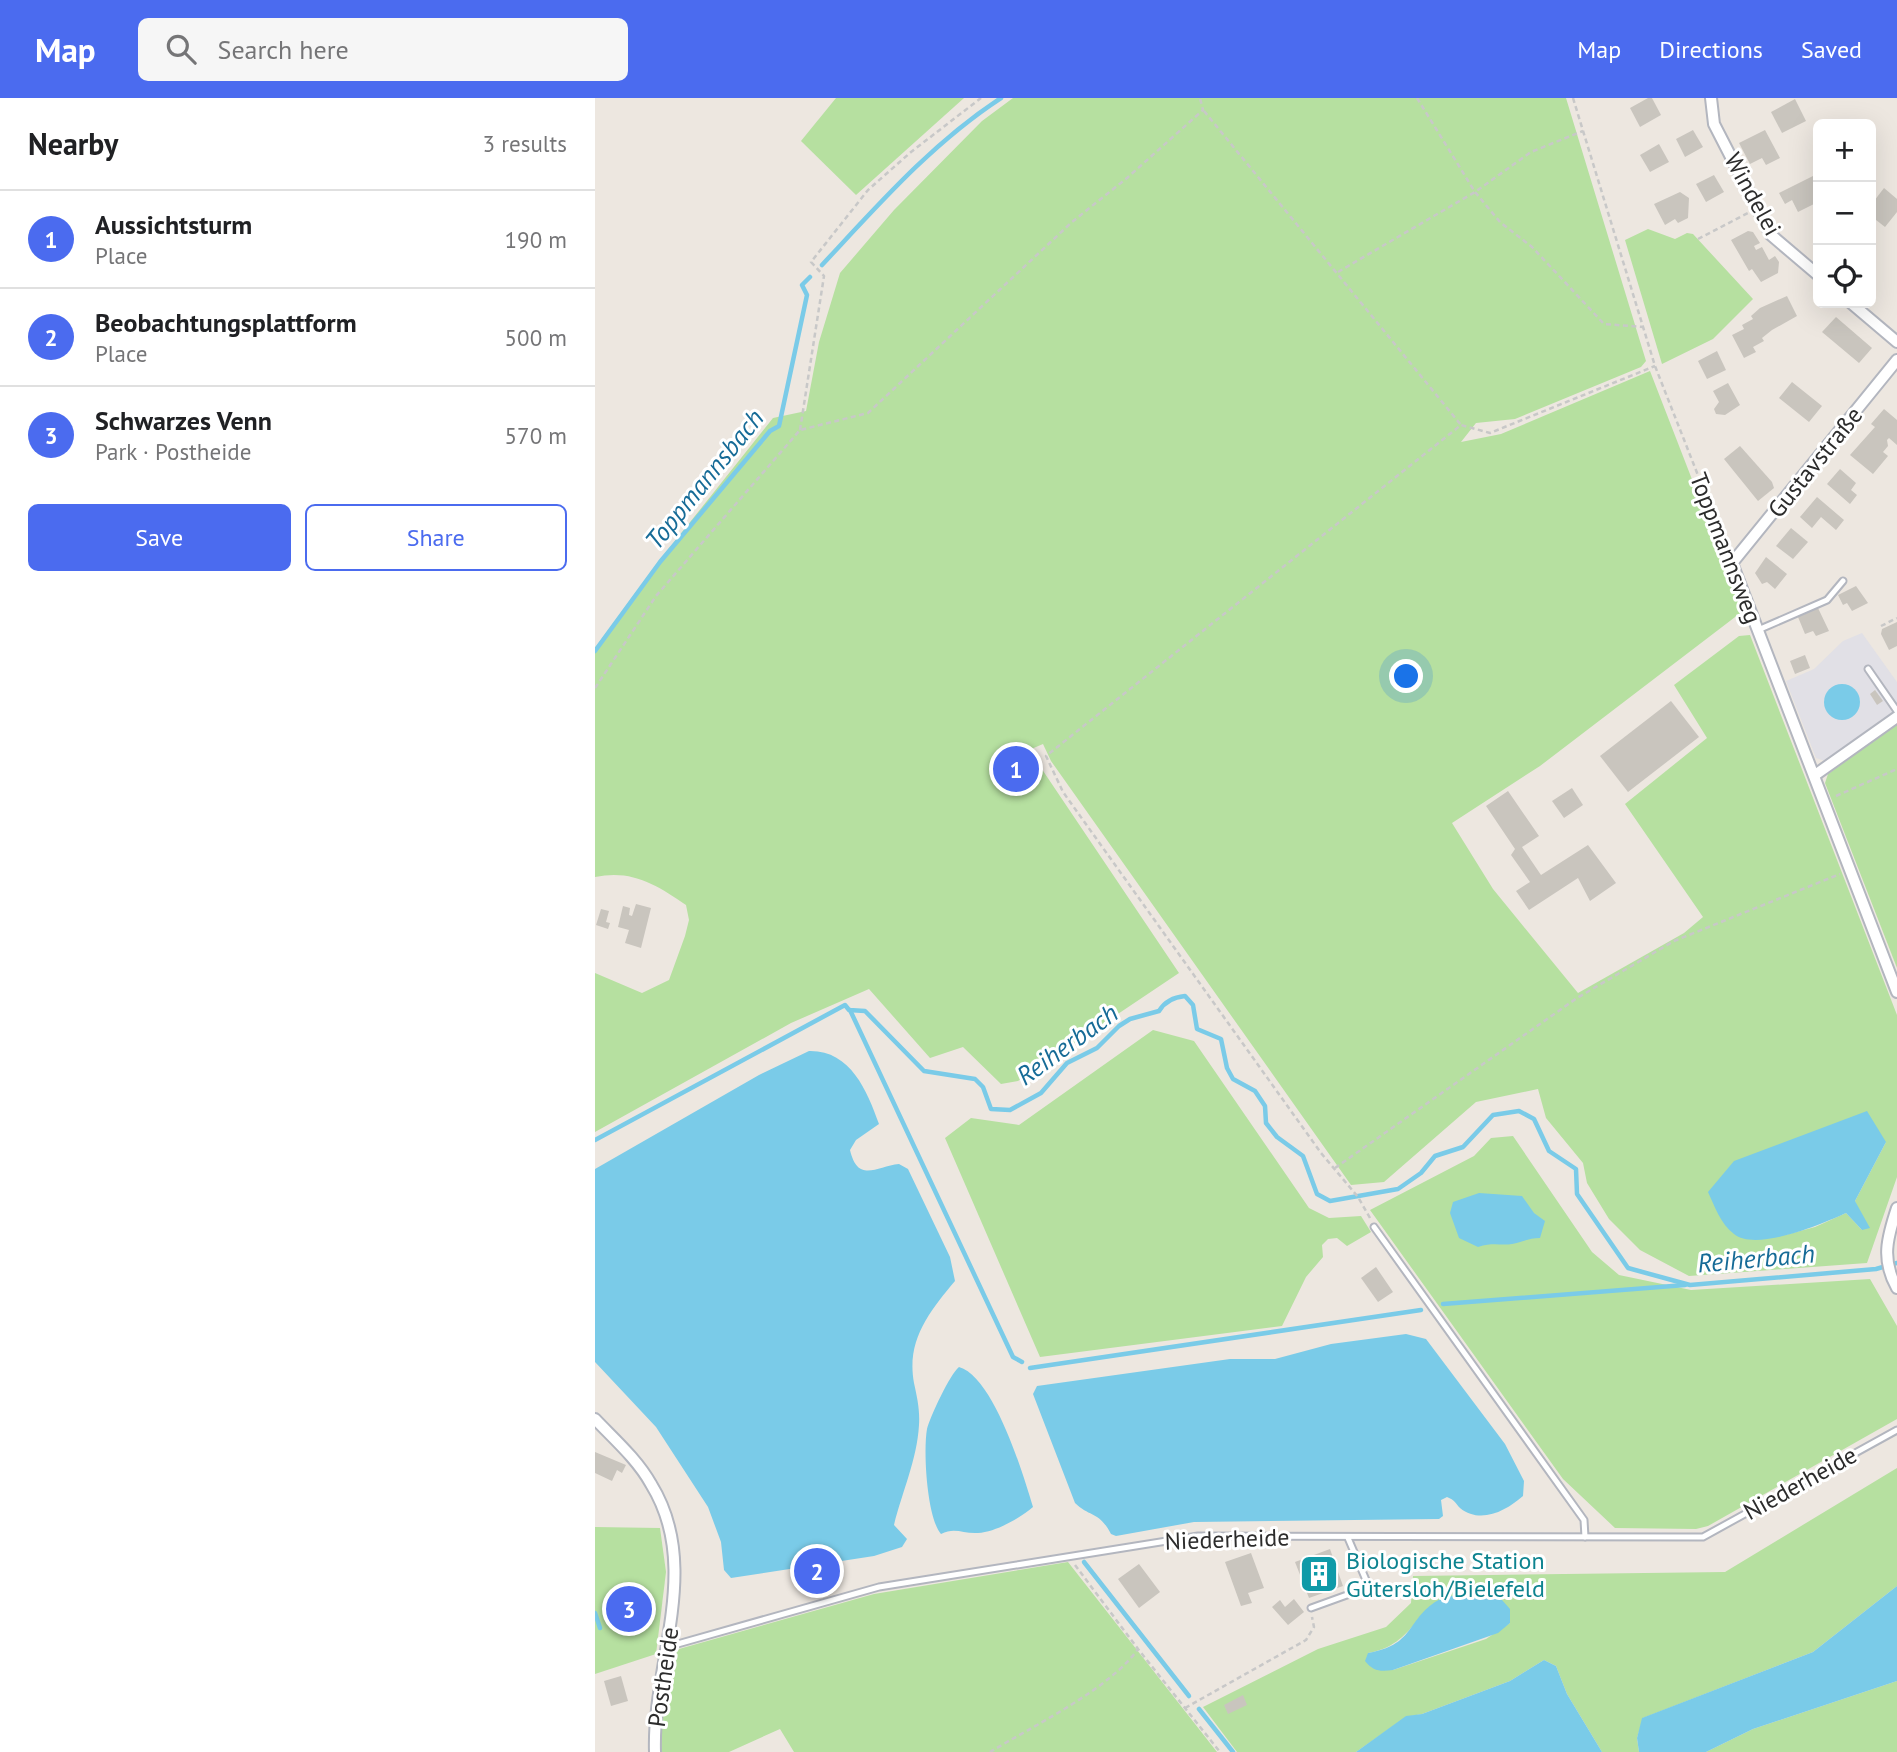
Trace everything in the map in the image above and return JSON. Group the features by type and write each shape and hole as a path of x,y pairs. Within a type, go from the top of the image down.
{"street":[{"name":"Windelei","path":"1711,98 1714,124 1770,235 1813,271"},
{"path":"1857,308 1897,342"},
{"name":"Gustavstraße","path":"1732,563 1897,360"},
{"name":"Toppmannsweg","path":"1732,563 1897,992"},
{"path":"1815,775 1897,717"},
{"path":"1894,1283 1886,1261 1887,1237 1897,1208"},
{"name":"Postheide","path":"595,1419 640,1468 652,1485 670,1524 675,1578 657,1706 655,1752"}],"lane":[{"path":"1758,630 1827,600 1843,581"},
{"path":"1868,669 1897,711"},
{"path":"1374,1227 1584,1520 1585,1537"},
{"name":"Niederheide","path":"667,1647 879,1587 1198,1536 1703,1537 1897,1430"},
{"path":"1311,1608 1369,1587 1348,1538"}],"path":[{"path":"595,688 656,596 800,430 824,276 811,262 868,190 911,152 981,98"},
{"path":"1200,98 1203,110 1461,425 1490,433 1655,366"},
{"path":"1417,98 1475,192 1500,222 1532,247 1604,324 1644,327"},
{"name":"Toppmannsweg","path":"1573,98 1655,366 1732,563"},
{"path":"800,430 869,413 1072,222 1127,178 1203,110"},
{"path":"1337,272 1475,192 1531,152 1583,131"},
{"path":"1698,239 1757,208"},
{"path":"1374,1227 1363,1204 1063,792 1045,756 1461,425"},
{"path":"1881,626 1897,618"},
{"path":"1825,802 1897,769"},
{"path":"1335,1168 1577,998 1674,941 1850,869"},
{"path":"1067,1555 1220,1752"},
{"path":"821,1575 827,1602"},
{"path":"1185,1708 1306,1640 1314,1628 1311,1608"},
{"path":"990,1752 1100,1685 1127,1665 1138,1649"}],"shaded area":[{"path":"1862,633 1897,682 1897,710 1825,761 1816,758 1786,681 1814,669 1843,641"}],"green space":[{"path":"836,98 964,98 856,195 801,141"},
{"path":"1013,98 1566,98 1646,361 1641,367 1515,419 1476,423 1461,442 1501,434 1650,371 1743,611 1540,766 1452,823 1493,889 1578,993 1684,933 1703,917 1625,804 1707,738 1674,685 1739,636 1750,635 1897,1015 1897,1177 1867,1263 1689,1276 1640,1250 1609,1219 1587,1183 1583,1163 1546,1118 1538,1089 1476,1102 1384,1182 1351,1185 1051,761 1043,744 1029,750 1179,973 1018,1081 1001,1084 963,1047 930,1058 869,989 791,1023 595,1132 595,973 642,993 669,980 689,920 686,905 654,885 621,875 595,877 595,648 659,561 773,418 806,411 819,342 840,273 894,210 982,121","holes":["1886,1142 1855,1201 1862,1230 1846,1213 1815,1227 1785,1235"]},
{"path":"1648,229 1675,239 1687,233 1693,234 1753,299 1713,339 1662,364 1625,240"},
{"path":"1897,724 1897,968 1825,783 1828,774"},
{"path":"1153,1030 1194,1041 1309,1208 1329,1218 1361,1216 1371,1232 1347,1246 1337,1238 1328,1239 1322,1245 1323,1257 1306,1277 1282,1326 1040,1357 945,1138 971,1118 1019,1125"},
{"path":"1513,1136 1592,1252 1619,1275 1691,1290 1870,1279 1897,1326 1897,1419 1708,1526 1696,1529 1615,1528 1563,1479 1370,1210 1474,1156 1491,1138"},
{"path":"1897,1468 1897,1586 1813,1652 1643,1718 1637,1738 1639,1752 1602,1752 1567,1694 1556,1666 1544,1660 1510,1681 1422,1714 1406,1717 1356,1752 1237,1752 1203,1707 1318,1649 1386,1627 1411,1603 1413,1576 1725,1572","holes":["1459,1595 1510,1623 1486,1639 1393,1670 1368,1653 1397,1641 1433,1605"]},
{"path":"595,1527 660,1528 666,1572 656,1654 595,1674"},
{"path":"1068,1562 1217,1752 794,1752 780,1729 729,1752 661,1752 664,1685 672,1660 679,1649 874,1594"},
{"path":"1897,1681 1897,1752 1706,1752 1753,1729"}],"water":[{"path":"1842,684 1855,689 1860,702 1855,715 1842,720 1829,715 1824,702 1829,689"},
{"path":"809,1051 836,1057 855,1074 869,1098 879,1124 856,1140 850,1150 853,1160 863,1170 899,1164 908,1169 950,1257 955,1281 922,1327 914,1353 912,1368 919,1425 912,1463 894,1525 907,1539 902,1547 874,1556 731,1578 724,1570 721,1542 708,1507 656,1427 595,1362 595,1169 759,1075"},
{"path":"1867,1111 1886,1142 1855,1201 1870,1228 1862,1230 1846,1213 1789,1234 1757,1240 1744,1239 1725,1225 1708,1192 1734,1161"},
{"path":"1479,1193 1522,1196 1534,1213 1545,1221 1540,1238 1478,1247 1459,1238 1450,1213 1453,1202"},
{"path":"1406,1334 1426,1339 1505,1444 1524,1481 1523,1496 1509,1506 1493,1514 1476,1515 1468,1513 1447,1497 1441,1500 1443,1516 1439,1519 1194,1522 1116,1536 1111,1534 1099,1518 1075,1503 1033,1394 1037,1386 1230,1359 1275,1359 1331,1344"},
{"path":"959,1367 972,1375 984,1388 995,1407 1014,1451 1033,1507 1015,1520 992,1530 978,1533 951,1531 941,1534 929,1500 927,1429 936,1406"},
{"path":"1897,1586 1897,1681 1753,1729 1706,1752 1639,1752 1637,1738 1642,1718 1813,1652"},
{"path":"1484,1594 1502,1600 1510,1609 1510,1623 1498,1633 1393,1670 1377,1670 1365,1661 1368,1653 1402,1639 1426,1610 1440,1599"},
{"path":"1544,1660 1556,1666 1567,1694 1602,1752 1356,1752 1406,1716 1422,1714 1510,1681"}],"building":[{"path":"1652,98 1661,115 1640,127 1630,108"},
{"path":"1795,99 1806,121 1782,133 1771,112"},
{"path":"1693,130 1703,147 1685,157 1676,139"},
{"path":"1765,130 1780,158 1766,165 1762,158 1750,164 1739,143"},
{"path":"1659,144 1669,162 1650,172 1640,155"},
{"path":"1714,175 1724,192 1706,202 1696,184"},
{"path":"1813,176 1813,204 1798,212 1792,200 1785,204 1779,193"},
{"path":"1884,188 1897,199 1897,212 1885,227 1876,220 1876,198"},
{"path":"1680,192 1689,198 1688,218 1678,223 1675,219 1665,225 1654,204"},
{"path":"1748,231 1753,232 1760,243 1754,246 1756,250 1762,247 1769,260 1775,256 1779,262 1778,273 1761,282 1752,269 1749,271 1731,240"},
{"path":"1787,296 1797,316 1772,330 1762,338 1764,341 1753,347 1756,352 1744,358 1732,335 1744,329 1742,325 1753,319 1751,316 1760,308"},
{"path":"1836,317 1872,348 1859,363 1822,332"},
{"path":"1717,351 1726,370 1707,379 1698,361"},
{"path":"1792,382 1822,406 1809,422 1779,398"},
{"path":"1728,383 1740,405 1725,415 1716,414 1714,409 1719,402 1713,391"},
{"path":"1884,409 1897,420 1897,445 1889,438 1887,440 1888,446 1883,452 1888,456 1873,474 1850,455 1875,427 1871,424"},
{"path":"1740,446 1772,482 1774,488 1758,501 1724,459"},
{"path":"1840,469 1856,483 1851,490 1857,495 1850,504 1827,484"},
{"path":"1817,497 1844,520 1836,530 1821,517 1812,528 1800,517"},
{"path":"1791,528 1808,542 1793,559 1776,546"},
{"path":"1766,557 1787,574 1775,589 1767,582 1762,584 1755,573"},
{"path":"1856,586 1868,603 1852,611 1847,603 1843,605 1838,595"},
{"path":"1818,608 1829,631 1816,636 1813,631 1805,634 1798,617"},
{"path":"1897,622 1897,646 1889,650 1881,634 1882,629"},
{"path":"1805,655 1810,668 1795,674 1790,661"},
{"path":"1875,690 1883,701 1877,705 1870,694"},
{"path":"1671,701 1699,737 1628,792 1600,756"},
{"path":"1012,765 1021,766 1020,774 1011,773"},
{"path":"1572,788 1583,805 1564,818 1552,801"},
{"path":"1508,791 1539,836 1522,847 1541,875 1588,845 1616,883 1590,901 1578,878 1529,910 1516,891 1530,882 1511,855 1515,849 1486,806"},
{"path":"636,904 651,908 641,948 625,943 629,930 618,927 623,906 630,908 629,915 632,916"},
{"path":"601,909 609,911 606,922 610,923 608,929 596,925"},
{"path":"1376,1267 1393,1292 1378,1302 1361,1278"},
{"path":"595,1452 626,1465 622,1473 617,1470 612,1481 595,1473"},
{"name":"Biologische Station Gütersloh/Bielefeld","path":"1330,1549 1343,1586 1309,1598 1295,1562"},
{"path":"1251,1553 1264,1588 1248,1593 1252,1603 1241,1606 1225,1562"},
{"path":"1139,1564 1160,1592 1139,1608 1118,1579"},
{"path":"824,1565 826,1574 811,1577 809,1568"},
{"path":"1294,1599 1304,1612 1288,1625 1272,1607 1280,1600 1285,1607"},
{"path":"621,1676 628,1701 611,1706 604,1681"},
{"path":"1243,1695 1247,1705 1228,1714 1224,1705"}],"waterway":[{"name":"Toppmannsbach","path":"822,265 929,155 1001,98"},
{"name":"Toppmannsbach","path":"595,651 660,562 770,431 779,426 807,295 802,285 810,277"},
{"name":"Reiherbach","path":"595,1140 845,1005 849,1010 865,1011 924,1071 975,1079 983,1087 991,1109 1010,1110 1041,1093 1067,1063 1097,1048 1119,1026 1130,1019 1159,1011 1170,1000 1185,996 1193,1005 1197,1029 1221,1039 1227,1068 1233,1079 1255,1091 1265,1106 1266,1123 1277,1137 1303,1156 1317,1194 1330,1201 1398,1189 1421,1173 1435,1156 1463,1147 1493,1115 1519,1111 1534,1119 1549,1151 1576,1169 1577,1194 1628,1268 1690,1285 1876,1269 1897,1263"},
{"path":"850,1010 1013,1357 1022,1362"},
{"path":"1443,1304 1685,1285"},
{"path":"1030,1368 1421,1310"},
{"path":"1084,1562 1189,1696"},
{"path":"595,1613 600,1628"},
{"path":"1199,1709 1233,1752"}],"place":[{"name":"Aussichtsturm","path":"1016,769"},
{"name":"Beobachtungsplattform","path":"817,1571"},
{"name":"Biologische Station Gütersloh/Bielefeld","path":"1319,1574"},
{"name":"Schwarzes Venn","path":"629,1609"}]}
